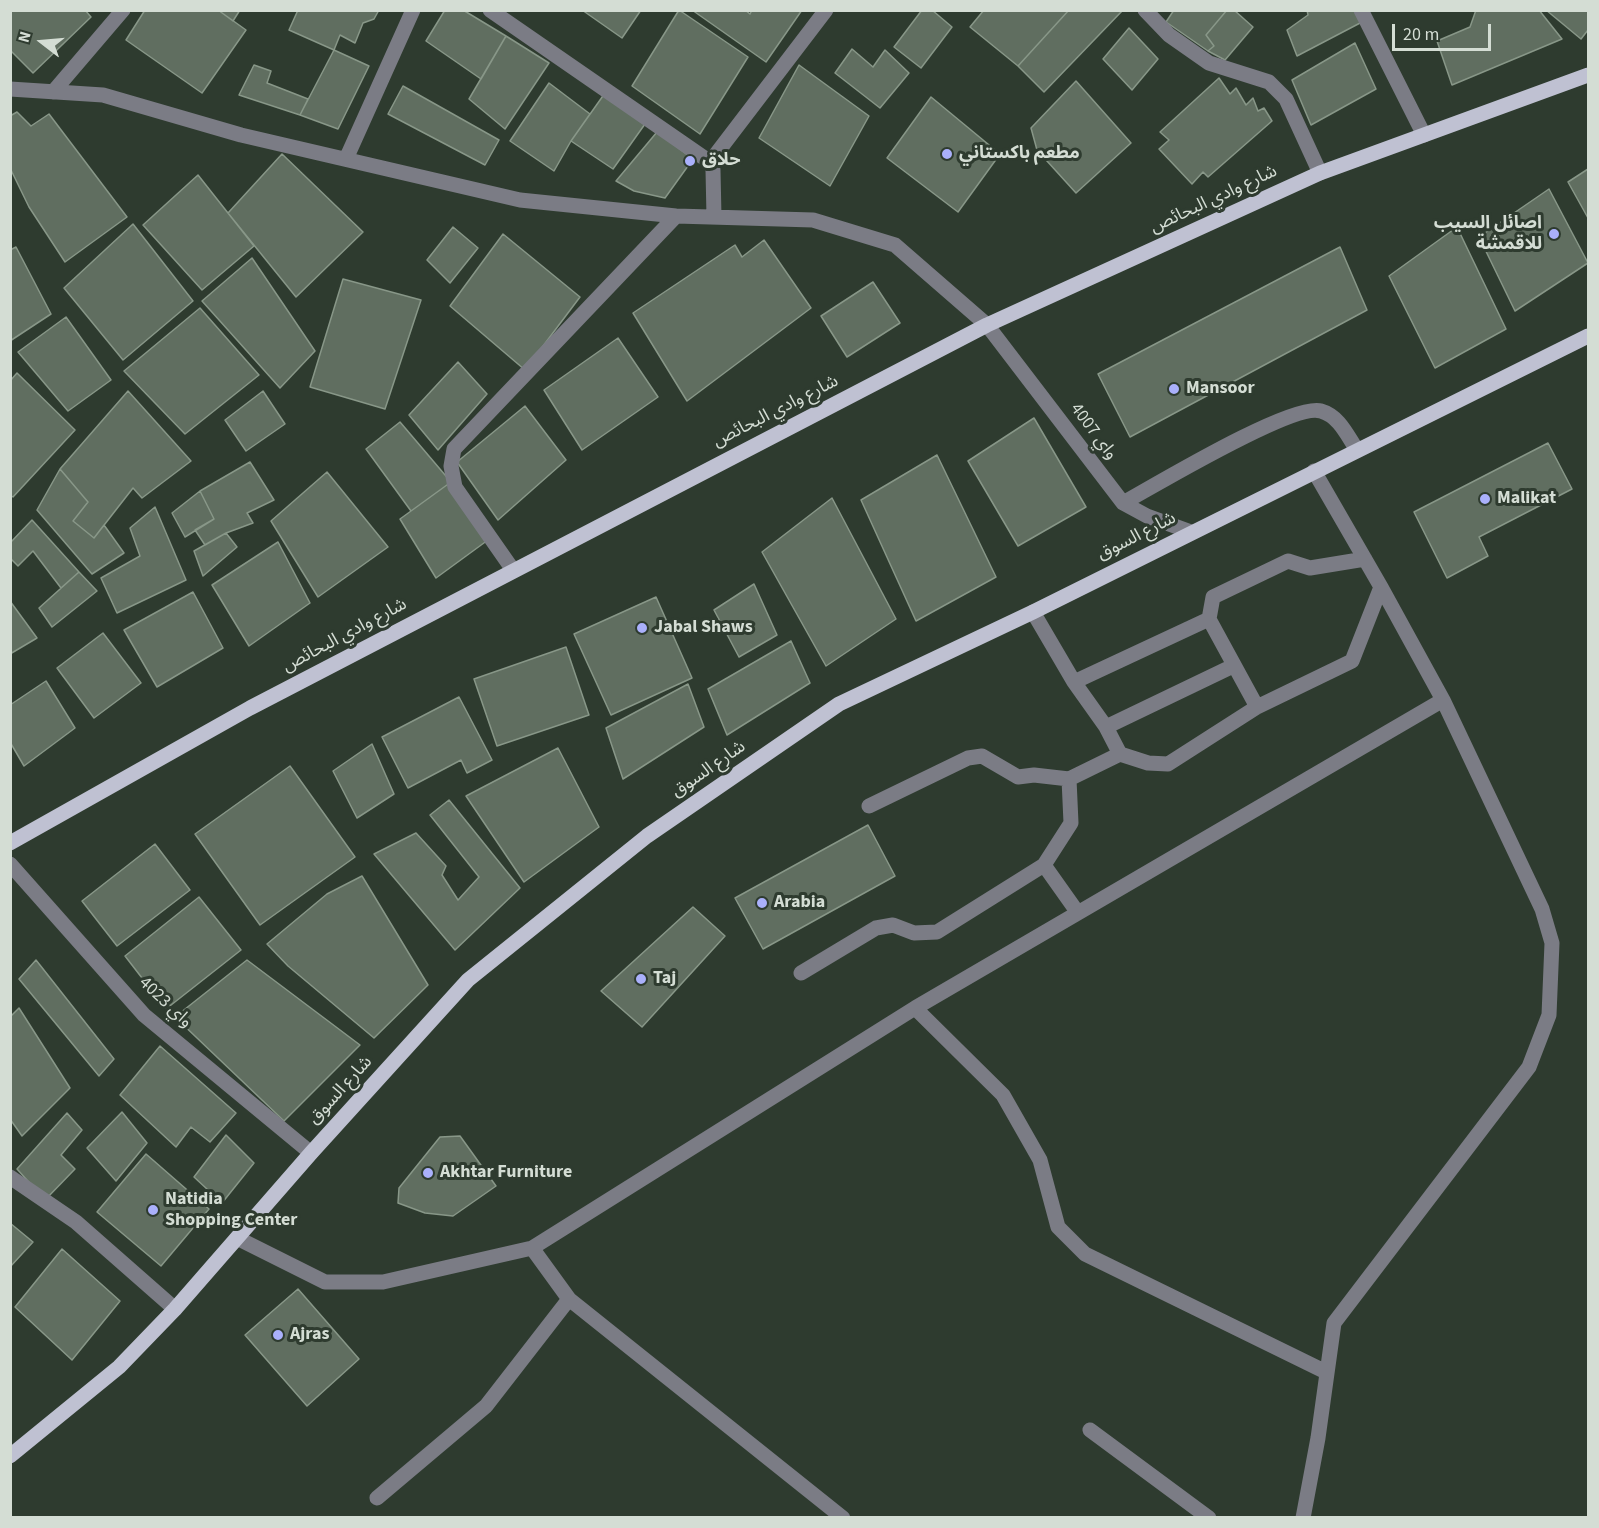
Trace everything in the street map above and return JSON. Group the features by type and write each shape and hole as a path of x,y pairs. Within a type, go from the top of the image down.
{"main road":[{"name":"شارع وادي البحائص","path":"10,843 250,708 987,325 1320,173 1588,75"},
{"name":"شارع السوق","path":"10,1456 118,1367 176,1310 310,1153 468,980 647,836 838,704 1033,612 1588,336"}],"street":[{"path":"53,92 123,10"},
{"path":"346,159 413,10"},
{"path":"490,10 710,162 713,170 714,217"},
{"path":"710,162 826,10"},
{"path":"1144,10 1169,35 1209,63 1269,82 1286,99 1320,173"},
{"path":"1361,10 1424,135"},
{"name":"واي 4007","path":"10,89 103,95 241,135 520,200 676,216 813,220 895,245 987,325 1123,503 1147,516 1191,532"},
{"path":"513,570 455,487 451,466 454,449 676,216"},
{"path":"1123,503 1208,455 1292,414 1319,410 1338,420 1357,450"},
{"path":"1303,1518 1318,1437 1334,1323 1529,1067 1549,1015 1552,943 1542,909 1443,700 1314,471"},
{"path":"1257,707 1209,619 1213,597 1288,561 1310,568 1365,559"},
{"path":"870,806 968,758 982,756 1018,777 1034,775 1069,779 1120,754 1148,763 1168,764 1257,707 1352,661 1381,587"},
{"path":"1033,612 1074,681 1106,727 1120,754"},
{"path":"1074,681 1209,619"},
{"path":"1106,727 1233,666"},
{"path":"237,1238 325,1282 383,1282 532,1248 915,1008 1443,700"},
{"path":"801,973 876,928 893,925 914,933 937,932 1044,865 1071,823 1069,779"},
{"name":"واي 4023","path":"10,864 144,1015 310,1153"},
{"path":"1044,865 1078,913"},
{"path":"915,1008 1003,1095 1040,1160 1058,1227 1085,1254 1326,1372"},
{"path":"10,1177 76,1222 176,1310"},
{"path":"532,1248 569,1299 843,1518"},
{"path":"377,1498 486,1406 569,1299"},
{"path":"1090,1430 1209,1518"}],"building":[{"path":"10,10 85,10 91,17 33,73 10,50"},
{"path":"145,10 218,10 246,30 202,93 126,40"},
{"path":"218,10 240,10 233,21"},
{"path":"298,10 379,10 374,19 363,23 355,43 340,35 334,50 289,30"},
{"path":"445,10 463,10 506,36 481,79 426,41"},
{"path":"582,10 641,10 622,38"},
{"path":"679,10 748,57 700,134 632,86"},
{"path":"692,10 745,10 750,14 752,10 802,10 766,62"},
{"path":"922,10 932,10 952,27 921,68 894,47"},
{"path":"984,10 1069,10 1018,66 970,27"},
{"path":"1069,10 1123,10 1044,92 1018,66"},
{"path":"1174,10 1227,10 1206,35 1214,46 1208,51 1166,22"},
{"path":"1227,10 1234,10 1253,27 1225,60 1208,51 1214,46 1206,35"},
{"path":"1307,10 1357,10 1362,22 1297,56 1287,30 1308,15"},
{"path":"1476,10 1539,10 1562,39 1452,85 1437,41 1470,27"},
{"path":"1546,10 1588,10 1588,30 1581,39"},
{"path":"1129,28 1158,59 1132,90 1103,59"},
{"path":"506,36 549,63 505,129 469,99"},
{"path":"1355,43 1376,89 1311,125 1292,80"},
{"path":"852,49 873,67 885,50 909,73 880,108 835,73"},
{"path":"334,50 369,66 338,129 300,115"},
{"path":"254,65 271,71 267,83 308,99 300,115 239,95"},
{"path":"799,65 869,116 830,186 759,138"},
{"path":"1219,78 1230,94 1236,88 1246,105 1253,98 1258,111 1264,108 1272,121 1208,177 1203,172 1192,184 1159,149 1169,140 1160,132"},
{"path":"1076,81 1131,143 1076,193 1037,150 1031,128"},
{"path":"549,83 590,114 554,171 510,141"},
{"path":"403,86 499,140 485,165 388,114"},
{"path":"605,93 645,124 613,169 571,141"},
{"path":"931,97 1000,154 958,212 887,158"},
{"path":"17,112 31,126 49,114 127,217 65,262 29,207 10,168 10,116"},
{"path":"657,132 693,159 665,198 634,191 616,181"},
{"path":"282,154 363,232 296,297 228,213"},
{"path":"1588,169 1588,218 1568,182"},
{"path":"198,175 254,246 202,290 143,225"},
{"path":"1549,189 1588,263 1515,311 1479,237"},
{"path":"133,224 193,301 123,360 64,288"},
{"path":"453,227 478,248 450,283 427,260"},
{"path":"1457,227 1506,329 1435,368 1389,276"},
{"path":"503,234 580,297 525,370 450,306"},
{"path":"764,240 811,308 687,401 633,313 735,245 742,257"},
{"path":"16,247 51,314 10,341 10,250"},
{"path":"1340,247 1367,310 1130,437 1098,374"},
{"path":"252,258 315,351 280,388 202,301"},
{"path":"343,279 421,300 385,409 310,387"},
{"path":"873,282 900,323 847,357 821,316"},
{"path":"200,308 259,375 185,434 124,371"},
{"path":"66,317 111,380 68,411 18,352"},
{"path":"618,338 658,397 582,450 544,390"},
{"path":"458,362 487,394 438,450 409,415"},
{"path":"17,373 75,430 13,497 10,495 10,381"},
{"path":"128,391 191,461 142,498 133,488 94,538 73,521 88,502 60,469"},
{"path":"263,391 285,424 246,451 225,420"},
{"path":"525,406 566,460 498,520 457,462"},
{"path":"1034,418 1086,507 1018,546 968,461"},
{"path":"400,422 451,482 411,511 366,449"},
{"path":"1548,443 1572,489 1479,537 1488,556 1447,578 1414,512"},
{"path":"937,455 996,577 916,621 861,500"},
{"path":"250,462 274,500 247,513 253,523 226,533 205,545 195,530 214,519 200,491"},
{"path":"60,469 88,502 73,521 94,538 104,525 124,553 92,574 37,510"},
{"path":"327,472 388,547 318,597 271,521"},
{"path":"451,482 488,540 436,578 400,519"},
{"path":"200,491 214,519 185,537 172,513"},
{"path":"832,498 896,619 826,666 762,552"},
{"path":"155,507 186,580 117,613 101,578 140,556 130,528"},
{"path":"32,520 79,572 61,588 33,551 18,566 10,558 10,543"},
{"path":"226,533 237,547 203,576 194,551"},
{"path":"278,542 310,603 249,646 212,585"},
{"path":"79,572 97,591 52,627 39,608"},
{"path":"754,584 777,635 739,657 714,610"},
{"path":"193,592 223,648 157,687 124,630"},
{"path":"656,597 692,678 611,715 574,634"},
{"path":"10,601 37,638 10,654"},
{"path":"103,633 141,683 94,718 57,668"},
{"path":"791,641 810,683 727,735 708,689"},
{"path":"566,647 589,715 497,746 474,679"},
{"path":"46,681 75,728 24,766 10,742 10,705"},
{"path":"688,684 704,727 623,779 606,728"},
{"path":"459,697 492,760 467,773 461,760 408,788 382,737"},
{"path":"372,744 394,794 357,818 333,771"},
{"path":"558,748 599,827 524,882 466,796"},
{"path":"290,766 355,857 260,925 195,834"},
{"path":"449,800 520,888 455,950 374,854 416,833 446,866 442,875 458,900 479,877 430,815"},
{"path":"868,825 895,876 763,949 735,898"},
{"path":"155,844 190,890 117,946 82,901"},
{"path":"362,876 428,985 374,1038 288,966 267,944 327,894"},
{"path":"199,897 241,950 166,1009 125,956"},
{"path":"693,907 725,936 642,1027 601,991"},
{"path":"36,960 114,1059 99,1076 19,979"},
{"path":"247,960 360,1045 284,1121 175,1017"},
{"path":"19,1008 70,1088 22,1136 10,1119 10,1017"},
{"path":"160,1046 236,1113 210,1142 191,1127 176,1147 120,1095"},
{"path":"122,1112 147,1143 116,1181 87,1148"},
{"path":"67,1113 82,1130 61,1155 75,1169 45,1200 17,1169"},
{"path":"226,1135 254,1163 222,1203 194,1177"},
{"path":"460,1136 496,1186 453,1216 425,1213 398,1203 399,1188 440,1137"},
{"name":"Natidia Shopping Center","path":"146,1154 209,1209 161,1266 97,1212"},
{"path":"10,1223 33,1242 10,1267"},
{"path":"62,1249 120,1301 72,1360 15,1307"},
{"path":"298,1289 359,1359 307,1406 245,1335"}],"place":[{"name":"مطعم باكستاني","path":"947,154"},
{"name":"حلاق","path":"690,161"},
{"name":"اصائل السيب للاقمشة","path":"1554,234"},
{"name":"Mansoor","path":"1174,389"},
{"name":"Malikat","path":"1485,499"},
{"name":"Jabal Shaws","path":"642,628"},
{"name":"Arabia","path":"762,903"},
{"name":"Taj","path":"641,979"},
{"name":"Akhtar Furniture","path":"428,1173"},
{"name":"Natidia Shopping Center","path":"153,1210"},
{"name":"Ajras","path":"278,1335"}]}
